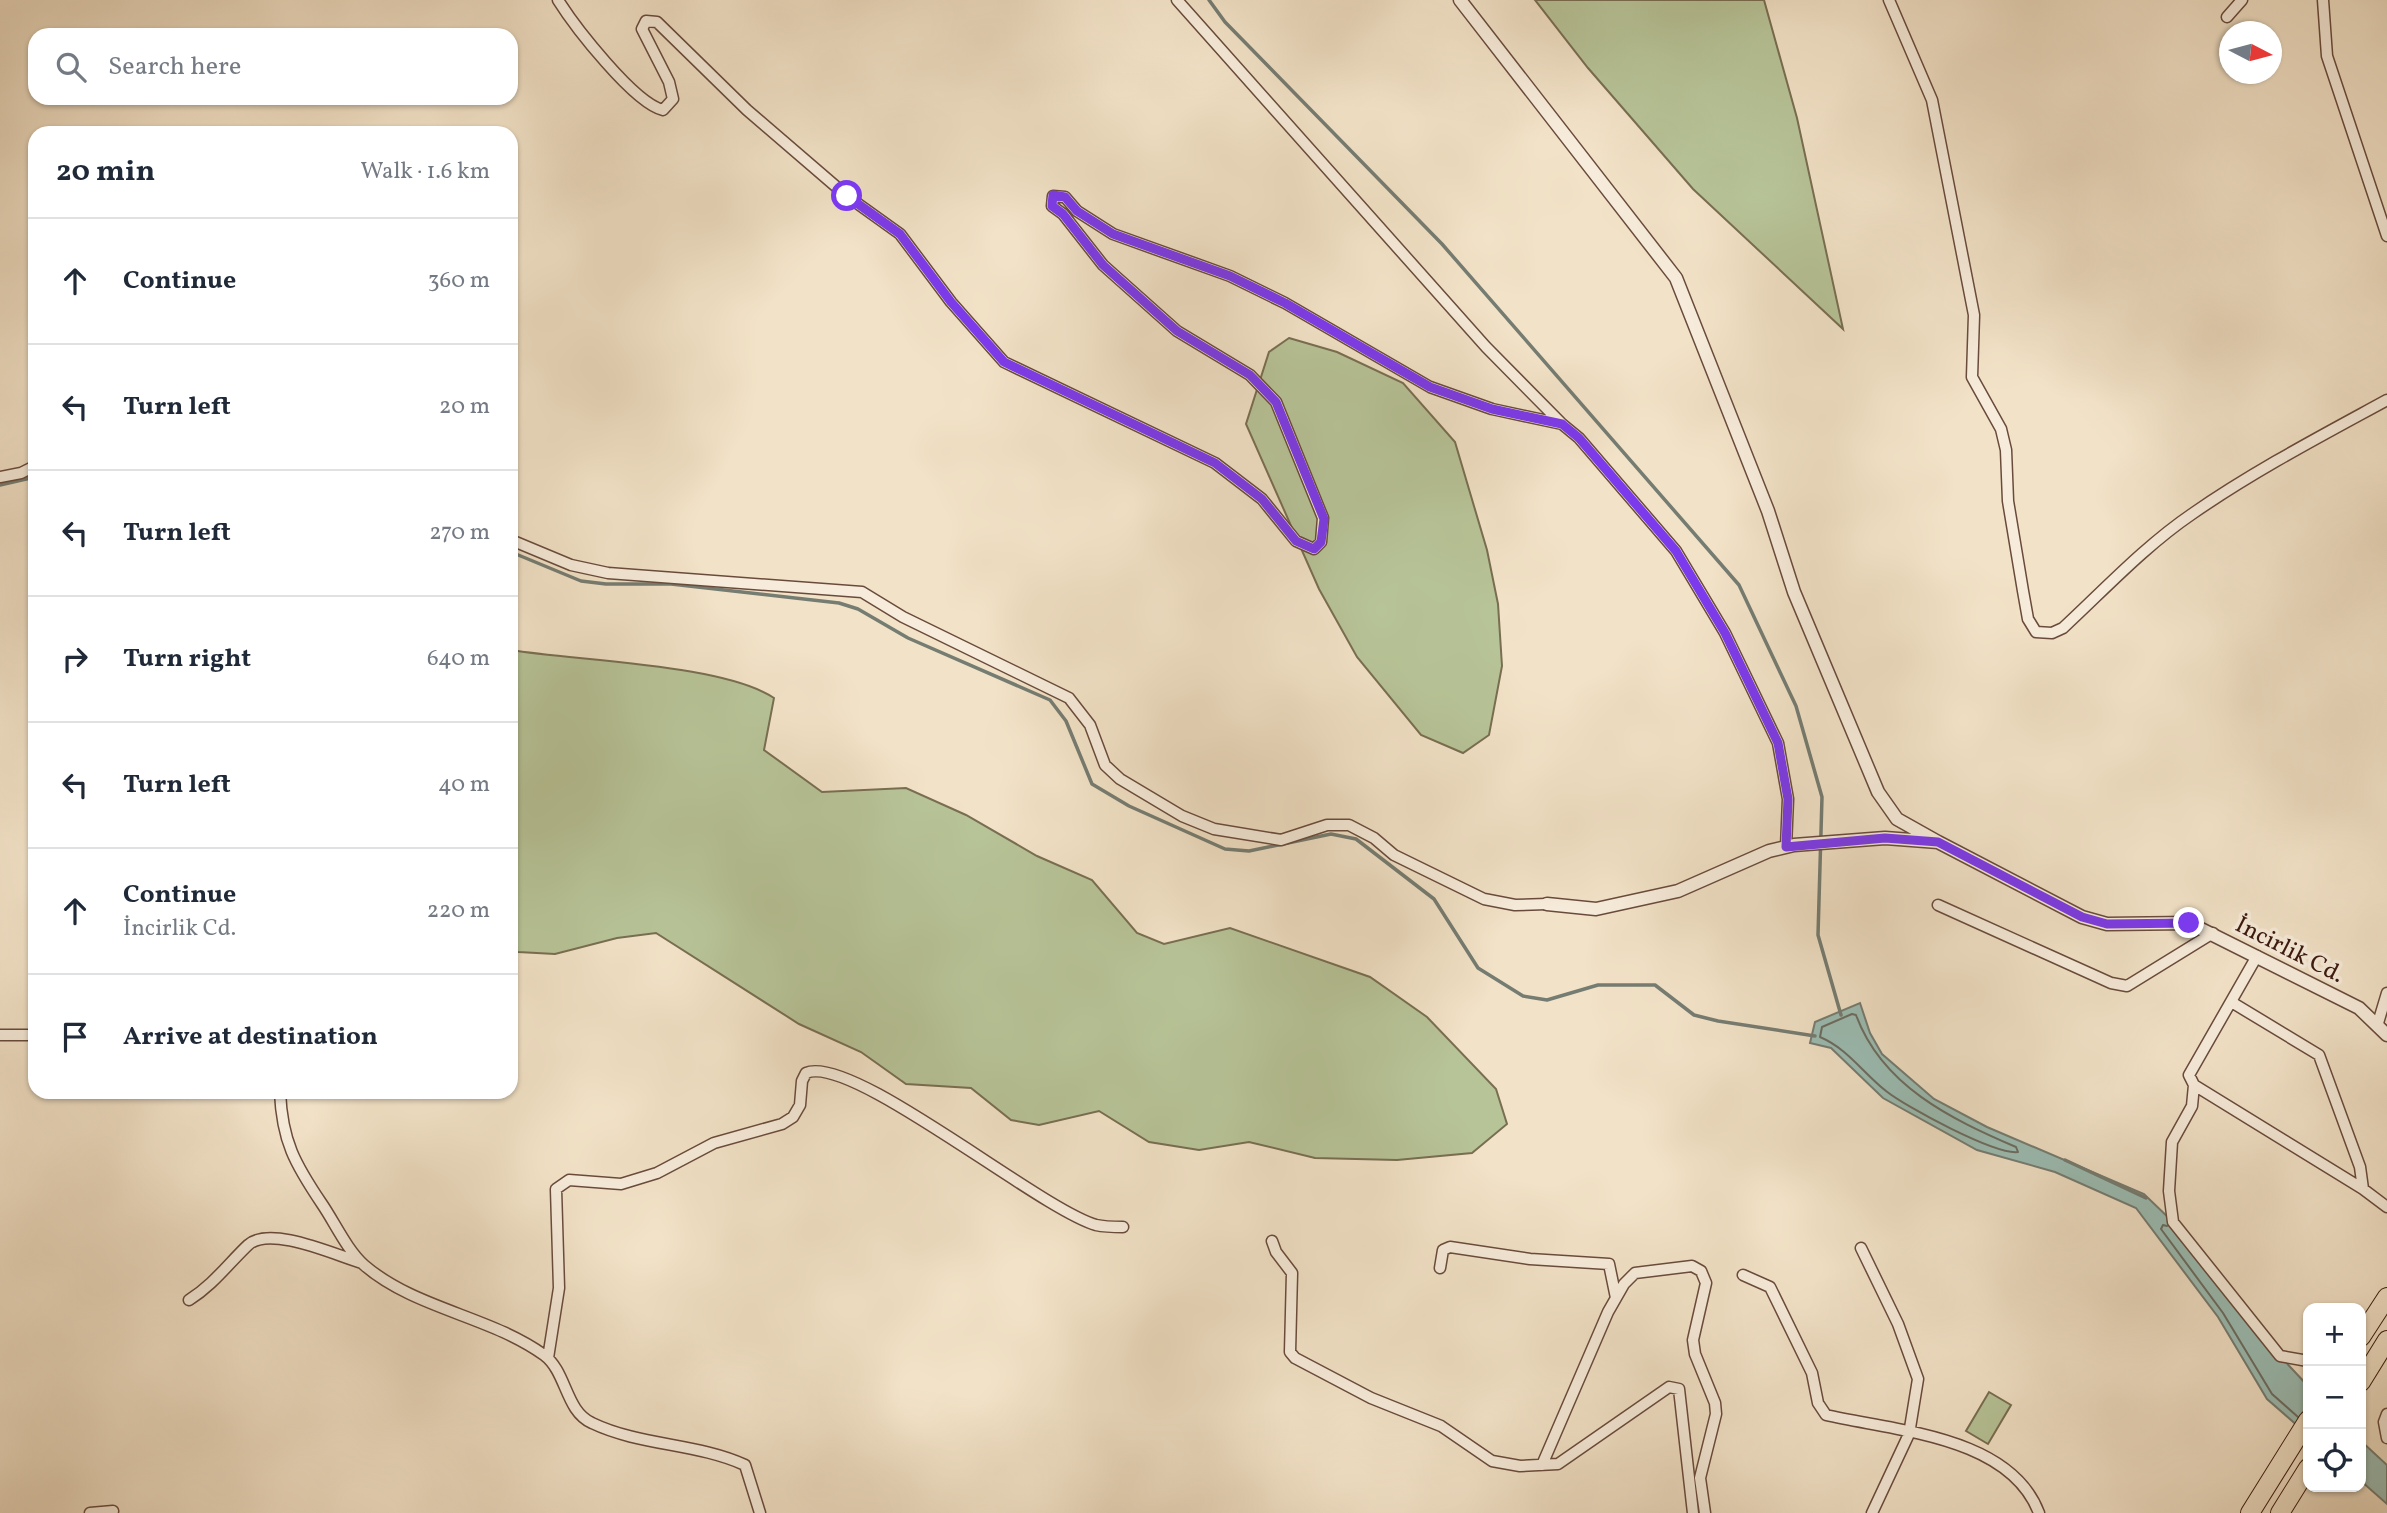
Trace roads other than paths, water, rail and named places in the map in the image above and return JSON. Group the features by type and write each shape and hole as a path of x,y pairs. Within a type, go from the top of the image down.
{"highway":[{"path":"2366,1329 2387,1297"},
{"path":"2366,1373 2387,1340"},
{"path":"2250,1513 2303,1428"},
{"path":"2284,1507 2303,1476"}],"street":[{"path":"558,0 575,26 635,93 651,107 663,110 673,99 669,82 642,29 646,21 657,22 747,110 847,196 900,234 951,302 1004,362 1215,463 1262,499 1296,541 1307,548 1314,549 1321,542 1324,519 1276,402 1250,375 1177,331 1103,265 1063,214 1052,206 1053,195 1065,197 1077,211 1113,234 1230,276 1285,303 1430,387 1492,409 1562,424"},
{"path":"1177,0 1486,347 1579,438 1676,551 1725,633 1778,743 1788,799 1790,846"},
{"path":"1460,0 1676,278 1768,510 1794,592 1878,792 1897,819 1938,842"},
{"path":"1889,0 1931,100 1974,315 1972,377 2001,429 2006,450 2008,501 2023,591 2028,619 2036,632 2052,633 2063,628 2191,514 2290,453 2387,400"},
{"path":"2227,17 2242,0"},
{"path":"2323,0 2327,56 2387,236"},
{"path":"0,477 28,469"},
{"path":"518,543 571,565 608,573 862,592 903,617 1069,698 1090,725 1105,765 1120,779 1182,816 1214,828 1280,840 1327,825 1349,825 1374,838 1394,855 1484,899 1516,905 1547,904"},
{"name":"İncirlik Cd.","path":"1547,904 1597,909 1678,891 1769,851 1790,846 1885,838 1938,842 2082,917 2107,924 2189,923 2213,933 2359,1008 2378,1023 2387,1035"},
{"path":"1938,905 2111,984 2127,986 2213,933"},
{"path":"2258,956 2189,1075 2194,1086 2192,1106 2172,1142 2169,1191 2173,1222 2280,1356 2303,1360"},
{"path":"2378,1023 2387,993"},
{"path":"2233,1003 2319,1055 2360,1167 2363,1189"},
{"path":"0,1035 28,1035"},
{"path":"548,1358 558,1288 556,1189 569,1180 621,1184 657,1173 714,1143 782,1124 793,1117 800,1105 802,1081 806,1073 812,1070 836,1073 881,1096 1062,1208 1096,1224 1123,1227"},
{"path":"2194,1086 2363,1189 2387,1207"},
{"path":"281,1099 283,1126 295,1165 362,1263 382,1279 522,1340 548,1358 575,1409 589,1422 612,1431 722,1454 745,1465 760,1513"},
{"path":"189,1300 208,1289 250,1242 262,1236 278,1237 362,1263"},
{"path":"1272,1241 1276,1252 1292,1273 1290,1352 1301,1364 1322,1371 1371,1398 1441,1426 1492,1461 1520,1466 1558,1464 1658,1395 1674,1387 1679,1388 1684,1405 1693,1513"},
{"path":"1440,1268 1443,1250 1450,1247 1530,1259 1609,1264 1616,1298"},
{"path":"1861,1248 1898,1324 1917,1379 1909,1434 1872,1513"},
{"path":"1542,1465 1616,1298 1635,1273 1692,1266 1701,1271 1706,1283 1693,1340 1695,1354 1715,1403 1714,1425 1700,1478 1705,1513"},
{"path":"1743,1275 1770,1287 1812,1373 1818,1403 1826,1415 1982,1453 1999,1463 2027,1490 2039,1513"},
{"path":"2387,1414 2384,1422 2387,1438"},
{"path":"90,1513 113,1511"}],"water":[{"path":"1860,1003 1870,1033 1882,1054 1934,1099 1987,1127 2144,1194 2173,1222 2280,1356 2303,1381 2303,1431 2267,1399 2218,1317 2136,1208 2055,1172 1977,1150 1883,1098 1831,1048 1810,1043 1815,1022"},
{"path":"2366,1446 2387,1465 2387,1504 2366,1485"}],"waterway":[{"path":"1209,0 1225,22 1442,244 1739,585 1796,706 1822,797 1818,935 1841,1015"},
{"path":"0,485 28,479"},
{"path":"518,555 581,581 606,584 671,584 839,603 858,609 908,638 1050,700 1066,721 1092,784 1129,806 1225,849 1249,851 1331,834 1356,839 1434,899 1478,968 1523,996 1547,1000 1598,985 1655,985 1694,1015 1815,1036"},
{"path":"2065,1160 2146,1198"}]}
